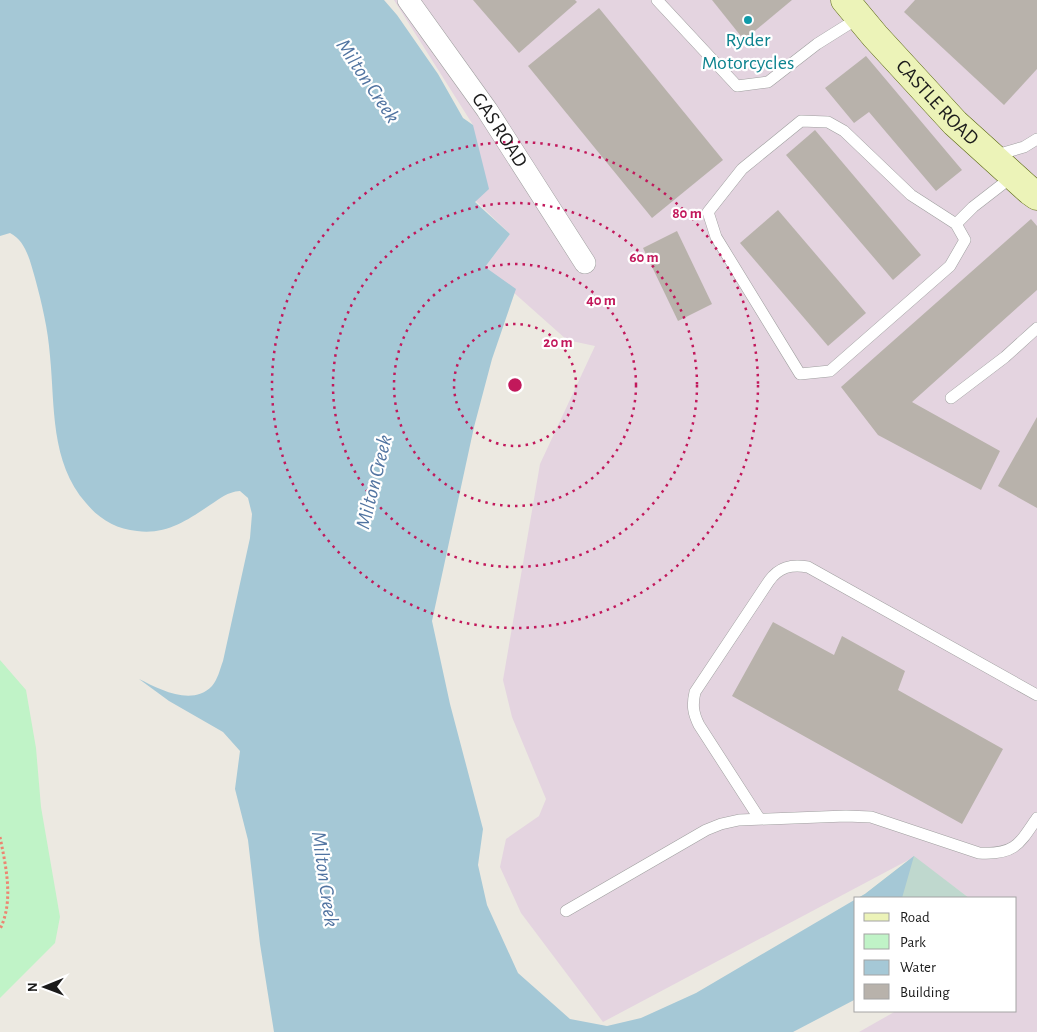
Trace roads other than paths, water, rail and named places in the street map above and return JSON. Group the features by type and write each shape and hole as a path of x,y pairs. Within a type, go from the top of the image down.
{"main road":[{"name":"CASTLE ROAD","path":"852,9 955,123 1012,176 1037,196"}],"street":[{"name":"GAS ROAD","path":"408,0 486,110 585,263"}],"lane":[{"path":"657,0 737,86 768,82 817,44 852,9"},
{"path":"801,121 828,122 844,131 911,194 956,224 965,240 950,266 830,371 800,374 716,237 708,212 742,169 801,121"},
{"path":"991,156 1024,147 1037,139"},
{"path":"956,224 973,207 1012,176"},
{"path":"951,398 1005,357 1037,328"},
{"path":"759,818 699,725 694,713 693,701 695,692 775,573 783,568 797,565 808,567 1037,695"},
{"path":"566,911 706,830 739,820 846,816 871,817 979,853 995,854 1008,851 1018,845 1037,818"}],"water":[{"name":"Milton Creek","path":"0,0 384,0 397,15 438,74 463,118 473,125 489,189 475,202 510,234 485,267 516,289 492,359 474,427 432,621 450,704 483,829 478,865 487,905 518,973 570,1019 607,1026 641,1018 696,993 854,900 854,1000 793,1032 274,1032 260,944 248,840 235,789 240,751 223,732 169,701 139,679 166,691 185,696 204,692 214,683 223,661 250,538 252,514 248,498 240,491 231,493 176,525 148,532 122,528 108,522 91,509 74,487 60,452 54,414 48,336 27,252 20,241 10,233 0,236"},
{"path":"914,856 902,897 860,897"}],"place":[{"name":"Ryder Motorcycles","path":"748,20"}]}
